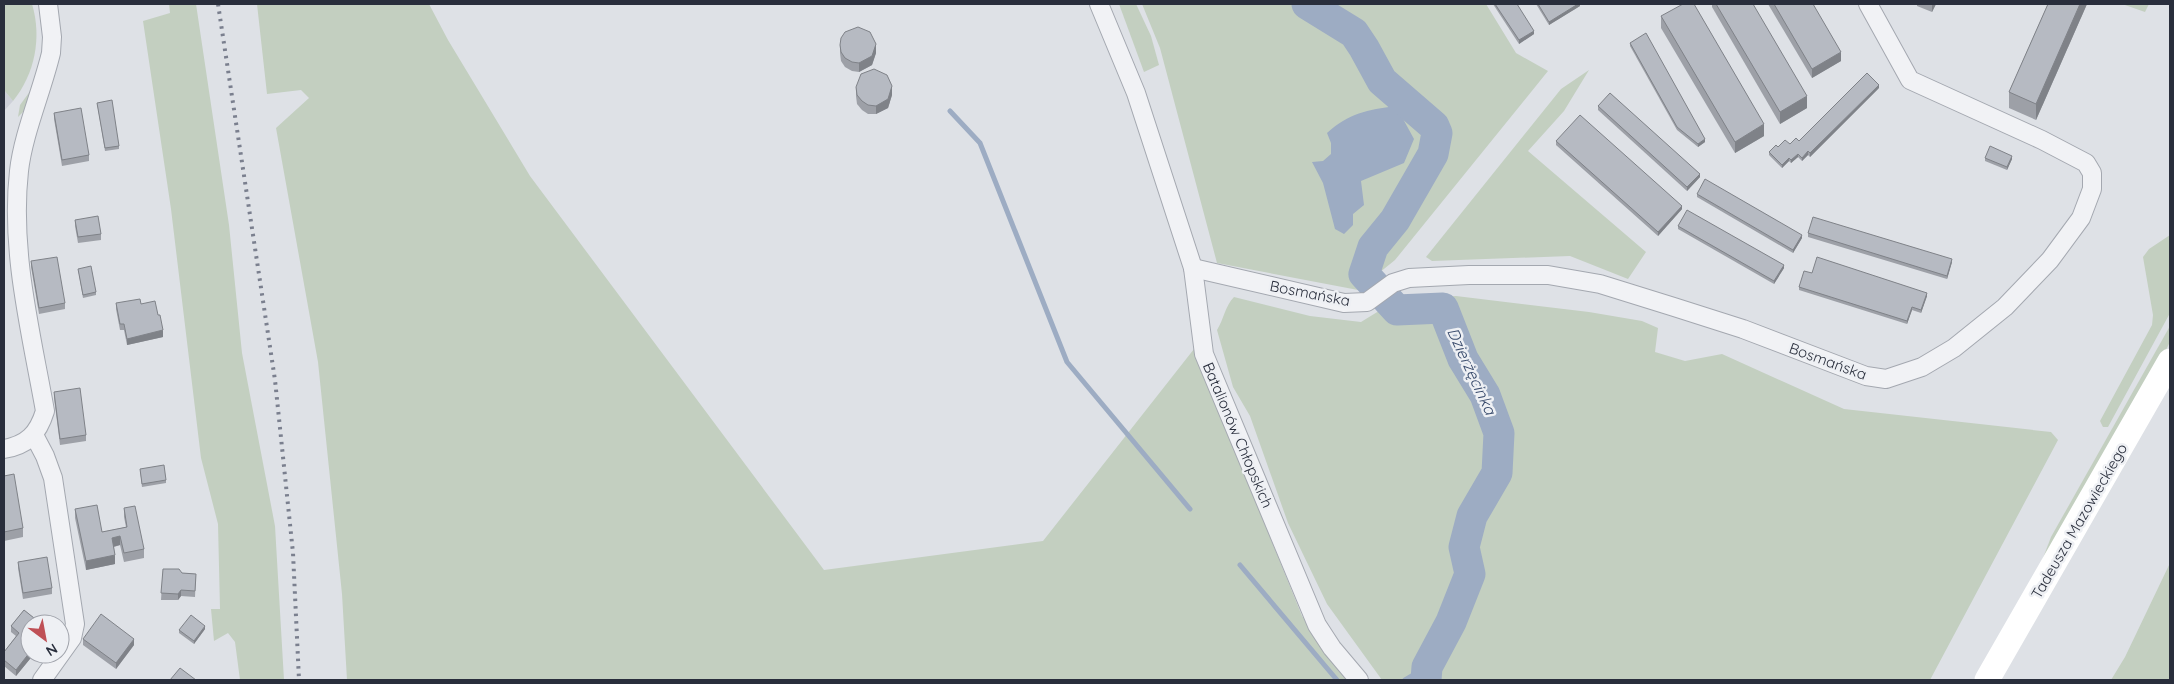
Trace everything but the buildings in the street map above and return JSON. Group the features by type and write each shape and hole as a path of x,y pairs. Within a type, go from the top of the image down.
{"main road":[{"name":"Tadeusza Mazowieckiego","path":"1987,680 2170,361"}],"street":[{"path":"4,449 12,448 34,435 40,426 45,411 19,258 16,211 19,168 51,53 52,37 48,4"},
{"name":"Batalionów Chłopskich","path":"1099,4 1136,92 1193,268 1204,354 1317,625 1332,648 1359,680"},
{"name":"Bosmańska","path":"1193,268 1344,303 1367,302 1393,283 1409,278 1469,275 1548,275 1600,284 1674,306 1742,329 1866,376 1886,379 1922,367 1954,348 2005,307 2050,260 2081,218 2092,189 2092,173 2086,163 2042,140 1910,80 1868,4"},
{"path":"34,435 45,456 53,478 75,624 72,638 42,680"}],"shaded area":[{"path":"4,90 13,101 4,111"}],"green space":[{"path":"4,4 32,4 35,17 36,42 31,67 27,79 13,101 4,90"},
{"path":"169,4 196,4 229,225 242,353 275,526 284,680 240,680 235,642 228,633 214,641 211,609 220,609 218,524 201,458 171,209 143,21 170,13"},
{"path":"257,4 429,4 448,40 530,176 824,570 1043,541 1194,349 1302,616 1350,680 347,680 342,594 318,362 276,128 309,98 301,90 267,94"},
{"path":"1119,4 1136,4 1151,36 1159,65 1144,72"},
{"path":"1142,4 1486,4 1516,53 1548,71 1395,260 1358,290 1217,263 1160,48"},
{"path":"2122,4 2149,4 2145,12"},
{"path":"1589,70 1564,111 1528,151 1646,252 1628,279 1570,256 1432,261 1426,257 1561,89"},
{"path":"31,90 27,108 18,117 20,105"},
{"path":"2170,235 2170,313 2108,427 2103,427 2100,421 2152,325 2153,315 2143,257 2149,249"},
{"path":"1456,296 1589,312 1642,321 1658,328 1655,352 1685,361 1722,354 1844,409 2051,432 2058,440 1930,680 1382,680 1327,604 1288,523 1250,416 1233,387 1217,330 1234,297 1310,316 1361,322 1400,298"},
{"path":"2170,326 2170,342 2154,373 2040,566 2051,537"},
{"path":"2170,563 2170,680 2111,680 2125,657"}],"water":[{"path":"1396,106 1414,139 1404,163 1361,181 1364,205 1353,214 1353,225 1344,234 1335,229 1323,183 1312,162 1323,161 1331,154 1331,143 1327,133 1335,126 1367,111"}],"waterway":[{"name":"Dzierżęcinka","path":"1307,4 1354,33 1382,81 1434,126 1437,133 1433,154 1395,220 1373,247 1364,274 1397,310 1443,308 1463,359 1485,395 1499,433 1497,473 1472,516 1464,547 1470,574 1451,622 1427,667 1426,680"},
{"path":"950,111 980,143 1067,362 1190,509"},
{"path":"1240,565 1337,680"},
{"path":"1405,680 1427,667"}],"railway":[{"path":"218,4 275,380 293,553 299,680"}]}
